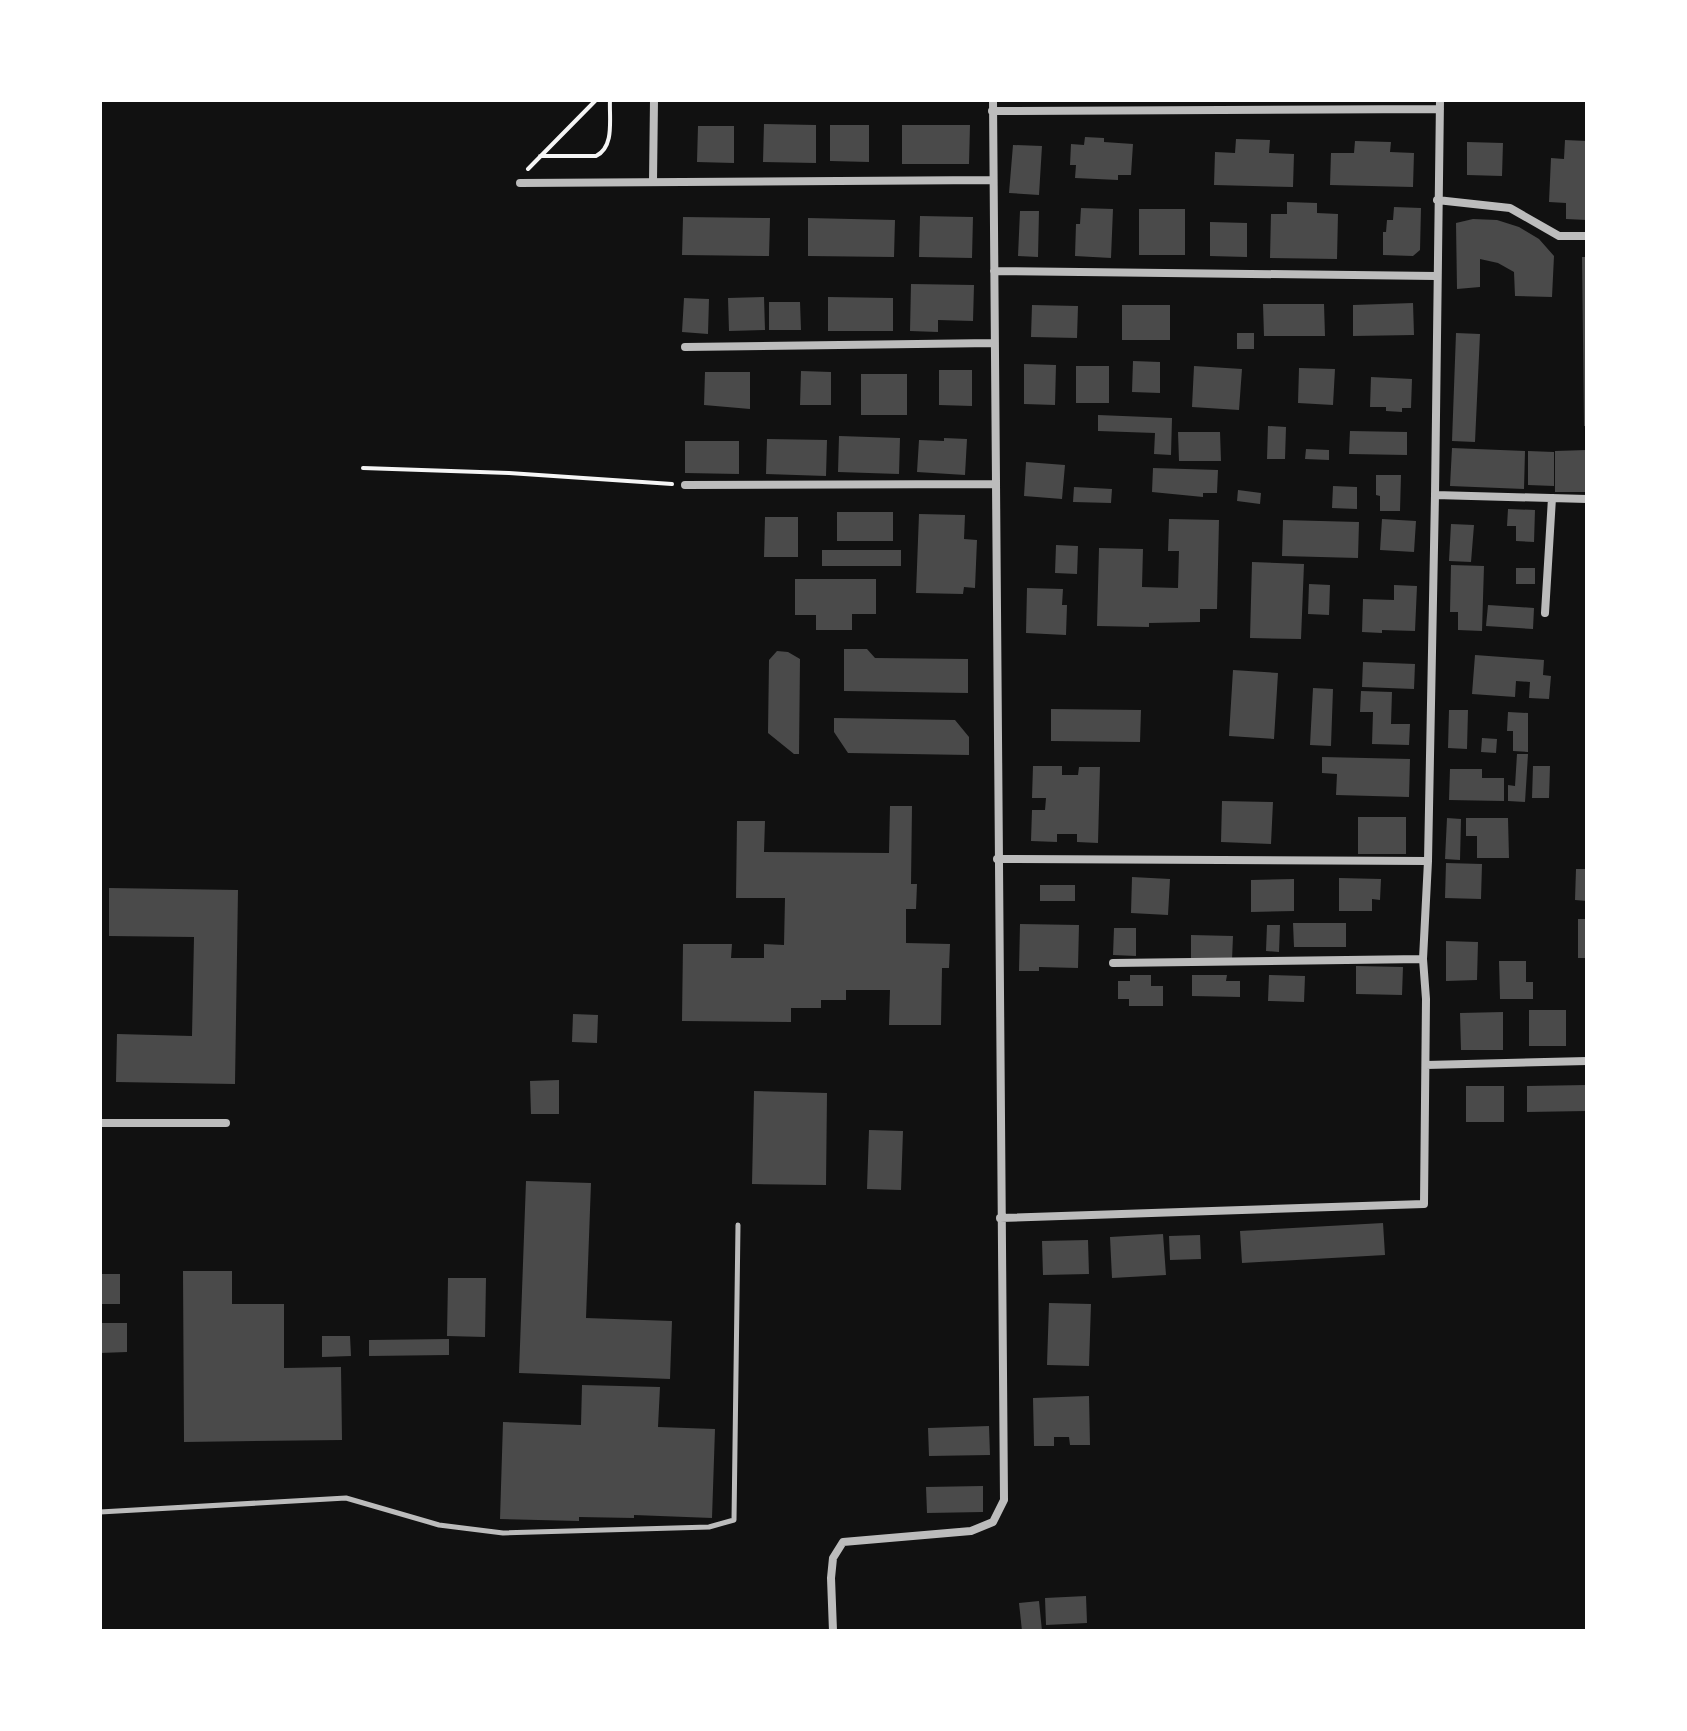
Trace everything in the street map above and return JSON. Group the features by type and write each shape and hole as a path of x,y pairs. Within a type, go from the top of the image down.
{"street":[{"path":"653,181 654,100"},
{"path":"833,1631 833,1558 843,1542 971,1531 993,1522 1004,1500 993,100"},
{"path":"992,111 1440,104 1428,861 1423,959 1426,1065 1424,1204 1000,1218"},
{"path":"524,183 992,180"},
{"path":"1437,200 1510,208 1559,236 1587,236"},
{"path":"994,271 1436,276"},
{"path":"685,347 994,343"},
{"path":"685,485 995,484"},
{"path":"1435,495 1587,499"},
{"path":"1545,613 1552,498"},
{"path":"997,859 1428,861"},
{"path":"1113,963 1423,959"},
{"path":"1426,1065 1587,1061"},
{"path":"100,1123 226,1123"}],"lane":[{"path":"100,1512 346,1498 439,1525 503,1533 709,1527 734,1520 738,1225"}],"path":[{"path":"524,183 529,168 596,100"},
{"path":"540,156 596,156 604,152 609,142 610,100"},
{"path":"363,468 509,473 685,485"}],"building":[{"path":"764,124 816,125 816,163 763,162"},
{"path":"830,125 869,125 869,162 830,161"},
{"path":"902,125 970,125 969,164 902,164"},
{"path":"698,126 734,126 734,163 697,162"},
{"path":"1085,137 1133,144 1131,175 1118,175 1118,180 1075,178 1076,165 1070,165 1071,144 1084,145"},
{"path":"1236,139 1270,140 1269,153 1294,154 1293,187 1214,185 1215,152 1235,153"},
{"path":"1565,140 1587,141 1587,220 1566,219 1566,203 1549,202 1551,158 1564,159"},
{"path":"1355,141 1391,142 1390,152 1414,153 1413,187 1330,185 1331,153 1354,153"},
{"path":"1467,142 1503,143 1502,176 1467,175"},
{"path":"1013,145 1042,146 1039,195 1009,193"},
{"path":"1287,202 1317,203 1317,213 1338,214 1337,259 1270,258 1271,214 1287,214"},
{"path":"1394,207 1421,208 1420,250 1413,256 1383,255 1383,232 1386,232 1387,220 1393,220"},
{"path":"1081,208 1113,209 1111,258 1075,256 1076,224 1080,224"},
{"path":"1139,209 1185,209 1185,255 1139,255"},
{"path":"1020,211 1039,211 1038,257 1018,256"},
{"path":"920,216 973,217 972,258 919,257"},
{"path":"683,217 770,218 769,256 682,255"},
{"path":"808,218 895,220 894,257 808,256"},
{"path":"1473,219 1497,220 1519,227 1539,239 1554,256 1552,297 1515,296 1514,272 1498,263 1480,259 1480,287 1457,289 1456,223"},
{"path":"1210,222 1247,223 1247,257 1210,256"},
{"path":"1582,257 1587,257 1587,426 1584,426"},
{"path":"911,284 974,285 973,321 938,320 938,332 910,331"},
{"path":"764,297 765,330 729,331 728,298"},
{"path":"828,297 893,298 893,331 828,331"},
{"path":"684,298 709,299 708,334 682,332"},
{"path":"769,302 800,302 801,330 769,330"},
{"path":"1413,303 1414,335 1353,336 1353,305"},
{"path":"1263,304 1324,304 1325,336 1264,336"},
{"path":"1032,305 1078,306 1077,338 1031,337"},
{"path":"1122,305 1170,305 1170,340 1122,340"},
{"path":"1237,333 1254,333 1254,349 1237,349"},
{"path":"1456,333 1480,334 1475,442 1452,441"},
{"path":"1133,361 1160,362 1160,393 1132,392"},
{"path":"1024,364 1056,365 1055,405 1024,404"},
{"path":"1076,366 1109,366 1109,403 1076,403"},
{"path":"1194,366 1242,369 1239,410 1192,407"},
{"path":"1299,368 1335,369 1333,405 1298,403"},
{"path":"939,370 972,370 972,406 939,405"},
{"path":"801,371 831,372 831,405 800,405"},
{"path":"705,372 750,372 750,409 704,405"},
{"path":"861,374 907,374 907,415 861,415"},
{"path":"1371,377 1412,379 1411,408 1402,408 1402,412 1386,411 1386,407 1370,407"},
{"path":"1098,415 1172,418 1171,455 1154,454 1155,433 1098,431"},
{"path":"1268,426 1286,427 1285,459 1267,459"},
{"path":"1350,431 1407,432 1407,455 1349,454"},
{"path":"1178,432 1220,432 1221,461 1179,461"},
{"path":"839,436 900,438 899,474 838,472"},
{"path":"944,438 967,439 965,475 917,472 919,440 944,441"},
{"path":"767,439 827,440 826,476 766,474"},
{"path":"685,441 739,441 739,474 685,473"},
{"path":"1452,448 1525,451 1524,489 1450,486"},
{"path":"1306,449 1329,450 1329,460 1305,459"},
{"path":"1587,450 1587,492 1555,492 1555,451"},
{"path":"1528,451 1554,452 1554,486 1528,485"},
{"path":"1026,462 1065,465 1062,499 1024,496"},
{"path":"1153,468 1218,470 1217,493 1203,493 1203,497 1152,492"},
{"path":"1376,475 1401,475 1400,511 1380,511"},
{"path":"1333,486 1357,487 1357,509 1332,508"},
{"path":"1074,487 1112,489 1111,503 1073,502"},
{"path":"1238,490 1261,493 1260,504 1237,501"},
{"path":"1508,509 1535,510 1534,542 1516,541 1516,526 1507,526"},
{"path":"837,512 893,512 893,541 837,541"},
{"path":"919,514 965,515 964,539 977,540 975,588 964,587 963,594 916,593"},
{"path":"765,517 798,517 798,557 764,557"},
{"path":"1169,519 1219,520 1217,609 1200,609 1200,622 1149,623 1149,627 1097,626 1099,548 1143,549 1142,587 1178,588 1179,551 1168,551"},
{"path":"1382,519 1416,521 1414,552 1380,550"},
{"path":"1283,520 1359,522 1358,558 1282,556"},
{"path":"1451,524 1474,525 1471,562 1449,561"},
{"path":"1056,545 1078,546 1077,574 1055,573"},
{"path":"822,550 901,550 901,566 822,566"},
{"path":"1252,562 1304,564 1301,639 1250,638"},
{"path":"1451,565 1484,566 1482,631 1458,630 1458,612 1450,612"},
{"path":"1516,568 1535,568 1535,584 1516,584"},
{"path":"795,579 876,579 876,614 852,614 852,630 816,630 816,615 795,615"},
{"path":"1309,584 1330,585 1329,615 1308,614"},
{"path":"1394,585 1417,586 1415,631 1362,632 1363,599 1394,600"},
{"path":"1027,588 1063,589 1062,605 1067,605 1066,635 1026,633"},
{"path":"1488,605 1534,608 1533,629 1486,626"},
{"path":"844,649 867,649 875,658 968,659 968,693 844,691"},
{"path":"777,651 788,652 800,659 799,754 794,754 768,733 769,660"},
{"path":"1475,655 1544,660 1543,675 1551,676 1549,699 1529,698 1530,682 1516,681 1515,697 1472,694"},
{"path":"1363,662 1415,664 1414,689 1362,687"},
{"path":"1233,670 1278,673 1274,739 1229,736"},
{"path":"1313,688 1333,689 1331,746 1310,745"},
{"path":"1361,691 1392,692 1391,724 1410,724 1409,745 1372,744 1373,712 1360,712"},
{"path":"1051,709 1141,710 1140,742 1051,741"},
{"path":"1449,710 1468,710 1467,749 1448,748"},
{"path":"1508,712 1528,713 1528,752 1513,751 1513,731 1507,731"},
{"path":"834,718 955,720 969,737 969,755 848,753 834,732"},
{"path":"1482,738 1497,739 1496,753 1481,752"},
{"path":"1517,754 1528,754 1525,802 1508,801 1508,785 1515,786"},
{"path":"1322,757 1410,759 1409,797 1336,795 1337,774 1322,773"},
{"path":"1033,766 1062,766 1062,775 1078,775 1079,767 1100,767 1098,843 1077,842 1077,834 1057,834 1057,842 1031,841 1032,810 1045,810 1046,798 1032,798"},
{"path":"1533,766 1550,766 1549,798 1532,798"},
{"path":"1450,769 1482,769 1482,778 1504,778 1504,801 1449,800"},
{"path":"1222,801 1273,802 1271,844 1221,842"},
{"path":"890,806 912,806 911,884 917,884 916,909 906,909 906,943 950,944 949,968 942,968 941,1025 889,1025 890,990 846,990 846,1000 821,1000 821,1008 791,1008 791,1022 682,1021 683,944 732,944 731,958 764,958 764,944 784,945 785,898 736,898 737,821 765,821 764,852 889,853"},
{"path":"1358,817 1406,817 1406,854 1358,854"},
{"path":"1447,818 1461,819 1460,860 1445,859"},
{"path":"1466,818 1508,818 1509,858 1477,858 1477,836 1466,836"},
{"path":"1446,863 1482,864 1481,899 1445,898"},
{"path":"1576,869 1587,869 1587,901 1575,900"},
{"path":"1132,877 1170,879 1168,915 1131,913"},
{"path":"1339,878 1381,879 1380,900 1372,899 1372,911 1339,911"},
{"path":"1294,879 1294,911 1251,912 1251,880"},
{"path":"1040,885 1075,885 1075,901 1040,901"},
{"path":"109,888 238,890 235,1084 116,1082 117,1034 192,1036 194,937 109,936"},
{"path":"1578,919 1587,919 1587,958 1578,958"},
{"path":"1293,923 1346,923 1346,947 1294,947"},
{"path":"1020,924 1079,925 1078,968 1039,967 1039,971 1019,971"},
{"path":"1267,925 1280,925 1279,952 1266,951"},
{"path":"1114,928 1136,928 1136,956 1113,955"},
{"path":"1191,935 1233,936 1232,960 1191,959"},
{"path":"1446,941 1478,942 1477,980 1446,981"},
{"path":"1499,961 1526,961 1526,982 1533,982 1533,999 1500,999"},
{"path":"1356,966 1403,967 1402,995 1356,994"},
{"path":"1130,975 1151,975 1151,986 1163,986 1163,1006 1129,1006 1129,999 1118,999 1118,981 1130,981"},
{"path":"1192,975 1227,975 1226,981 1240,981 1240,997 1192,996"},
{"path":"1269,975 1305,976 1304,1002 1268,1001"},
{"path":"1529,1010 1566,1010 1566,1046 1529,1046"},
{"path":"1503,1012 1503,1050 1461,1050 1460,1013"},
{"path":"573,1014 598,1015 597,1043 572,1042"},
{"path":"559,1080 559,1114 531,1114 530,1081"},
{"path":"1587,1085 1587,1111 1527,1112 1527,1086"},
{"path":"1466,1086 1504,1086 1504,1122 1466,1122"},
{"path":"754,1091 827,1093 826,1185 752,1184"},
{"path":"869,1130 903,1131 901,1190 867,1189"},
{"path":"526,1181 591,1183 586,1318 672,1321 670,1379 519,1373"},
{"path":"1383,1223 1385,1255 1242,1263 1240,1231"},
{"path":"1163,1234 1166,1275 1112,1278 1110,1237"},
{"path":"1200,1235 1201,1259 1170,1260 1169,1236"},
{"path":"1088,1240 1089,1274 1043,1275 1042,1241"},
{"path":"183,1271 232,1271 232,1304 284,1304 284,1368 341,1367 342,1440 184,1442"},
{"path":"100,1274 120,1274 120,1304 100,1304"},
{"path":"448,1278 486,1278 485,1337 447,1336"},
{"path":"1049,1303 1091,1304 1089,1366 1047,1365"},
{"path":"100,1323 127,1323 127,1352 100,1353"},
{"path":"322,1336 350,1336 351,1356 322,1357"},
{"path":"449,1339 449,1355 369,1356 369,1340"},
{"path":"582,1385 660,1387 658,1427 715,1429 712,1518 634,1515 634,1518 579,1517 579,1521 500,1519 503,1422 581,1425"},
{"path":"1089,1396 1090,1445 1070,1445 1069,1437 1054,1437 1054,1446 1034,1446 1033,1398"},
{"path":"989,1426 990,1455 929,1456 928,1428"},
{"path":"983,1486 983,1512 927,1513 926,1487"},
{"path":"1086,1596 1087,1623 1046,1625 1045,1598"},
{"path":"1039,1601 1042,1631 1022,1631 1019,1603"}]}
